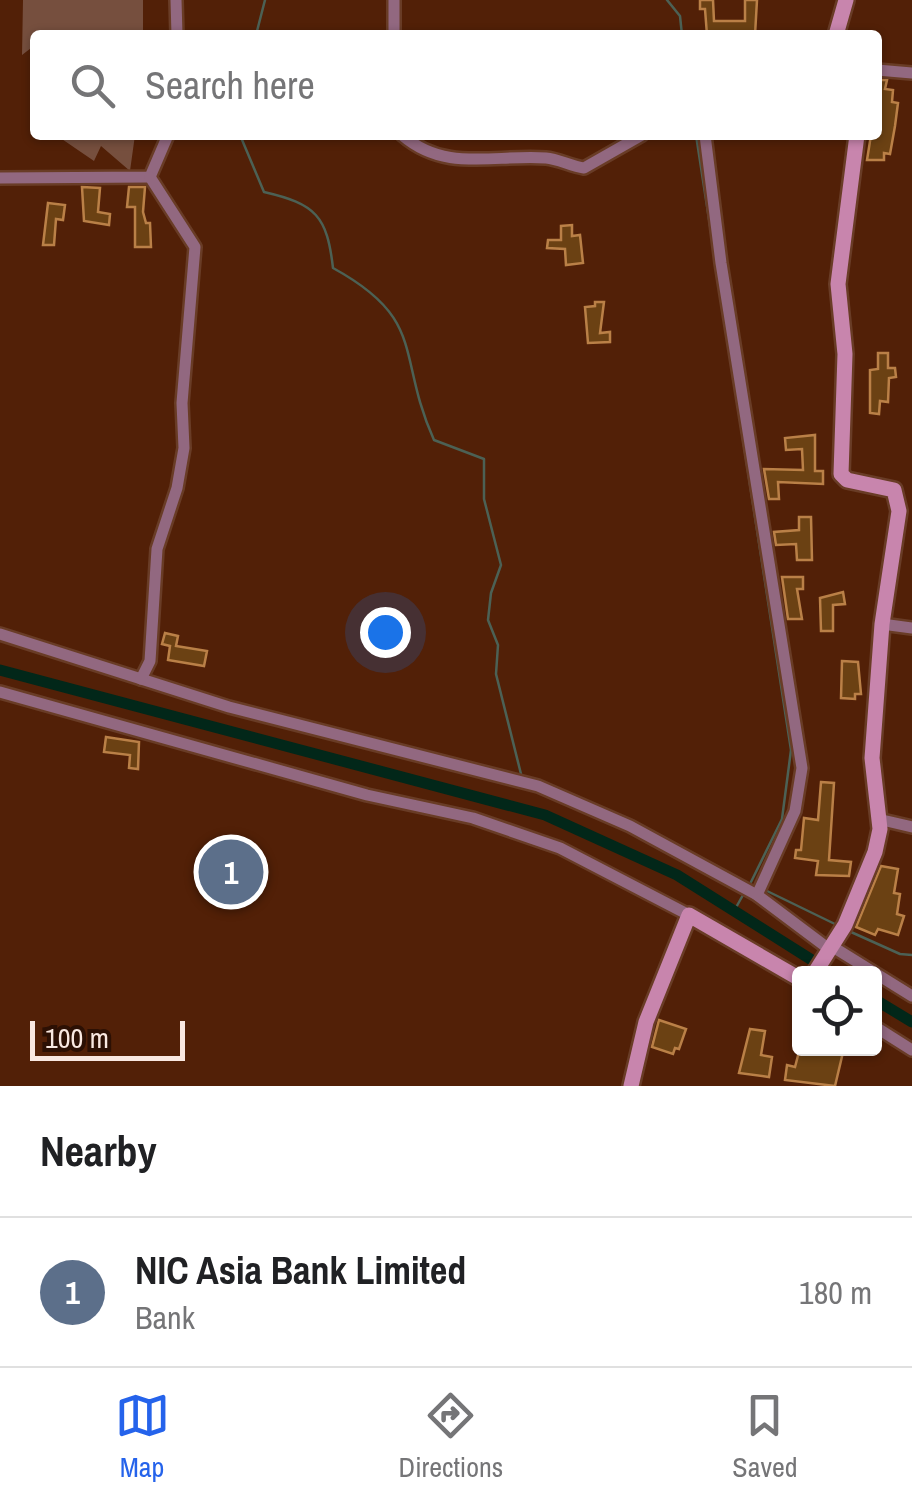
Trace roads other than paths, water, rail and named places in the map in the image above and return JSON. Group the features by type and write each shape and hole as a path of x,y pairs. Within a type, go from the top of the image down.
{"street":[{"path":"176,0 177,30"},
{"path":"394,0 394,30"},
{"path":"837,30 846,0"},
{"path":"882,70 912,73"},
{"path":"150,177 166,140"},
{"path":"409,140 426,152 449,158 482,162 548,158 584,168 633,140"},
{"path":"706,140 720,263 802,768 795,811 757,895"},
{"path":"819,966 875,852 878,819 872,758 882,624 899,511 894,490 847,480 840,474 845,354 838,284 856,140"},
{"path":"0,178 150,177"},
{"path":"141,679 150,661 157,549 177,488 184,448 182,402 195,246 150,177"},
{"path":"882,624 912,628"},
{"path":"0,634 267,718 538,786 630,826 757,895 828,951 912,996"},
{"path":"0,692 367,795 473,818 560,848 792,974"},
{"path":"878,819 912,826"},
{"path":"630,1086 646,1022 689,915"},
{"path":"882,1031 912,1050"}],"waterway":[{"path":"257,30 265,0"},
{"path":"667,0 680,16 681,30"},
{"path":"242,140 264,192 296,202 316,215 327,236 333,268 384,305 397,323 434,440 484,459 484,499 501,565 491,593 488,620 498,645 496,674 521,774"},
{"path":"697,140 791,750 782,819 751,882"},
{"path":"0,670 545,815 677,875 821,966"},
{"path":"765,890 839,926"},
{"path":"734,911 743,895"},
{"path":"851,932 900,954 912,955"},
{"path":"882,1004 912,1022"}],"place":[{"name":"NIC Asia Bank Limited","path":"231,872"}]}
